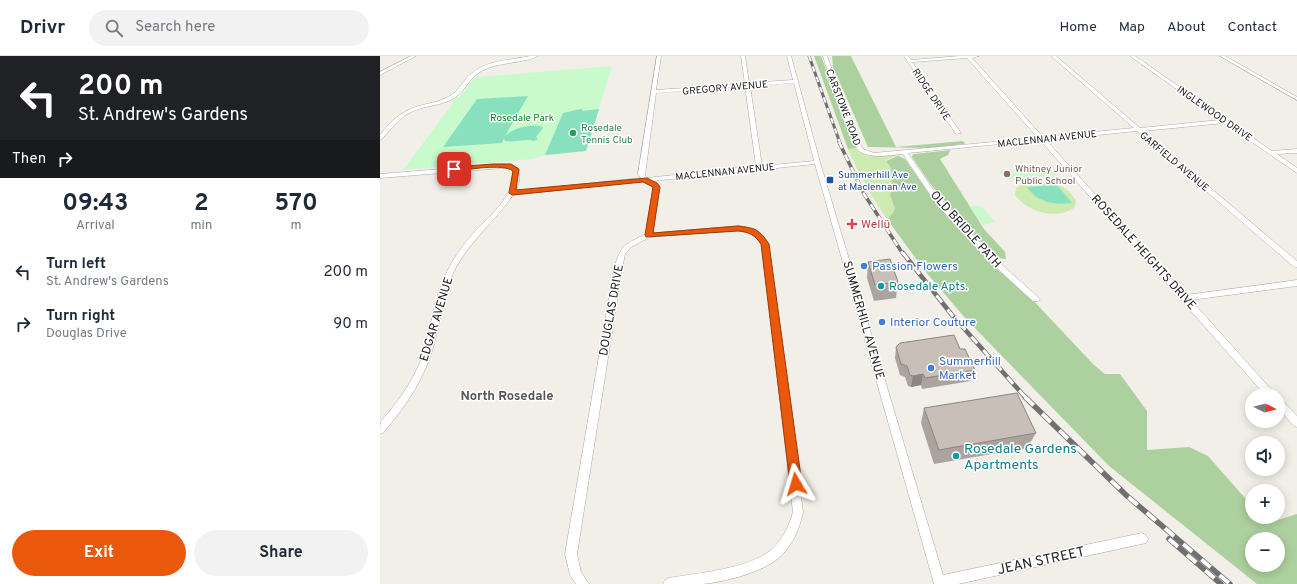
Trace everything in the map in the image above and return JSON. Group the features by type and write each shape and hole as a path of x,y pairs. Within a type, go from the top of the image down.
{"street":[{"path":"380,74 414,56"},
{"path":"380,138 404,113 416,108 440,103 456,95 470,76 475,72 492,65 536,56"},
{"path":"659,56 641,174 644,180 654,184 656,187 649,235 738,228 758,234 765,244 798,499 798,512 790,535 781,548 770,558 756,565 726,573 669,584"},
{"path":"743,56 759,168"},
{"name":"SUMMERHILL AVENUE","path":"790,56 817,162 940,583"},
{"name":"CARSTOWE ROAD","path":"825,56 843,110 858,146 861,150 868,154"},
{"name":"RIDGE DRIVE","path":"906,56 958,133"},
{"name":"ROSEDALE HEIGHTS DRIVE","path":"968,56 1266,388"},
{"path":"910,61 978,56"},
{"name":"GARFIELD AVENUE","path":"1053,56 1297,266"},
{"name":"INGLEWOOD DRIVE","path":"1132,56 1297,171"},
{"path":"1222,56 1297,99"},
{"name":"GREGORY AVENUE","path":"654,92 796,81"},
{"name":"MACLENNAN AVENUE","path":"868,154 873,155 1226,121"},
{"path":"1271,153 1297,151"},
{"name":"OLD BRIDLE PATH","path":"905,152 936,198 966,233 996,264 1036,299"},
{"name":"MACLENNAN AVENUE","path":"512,193 817,162"},
{"path":"380,176 493,166 511,166 517,171 512,193"},
{"name":"EDGAR AVENUE","path":"380,430 395,411 419,372 427,355 441,298 450,273 456,262 470,241 504,205 512,193"},
{"name":"DOUGLAS DRIVE","path":"583,584 576,576 571,554 618,269 622,253 629,245 649,235"},
{"path":"1185,298 1297,283"},
{"path":"1285,410 1297,423"},
{"name":"JEAN STREET","path":"940,583 1142,539"}],"green space":[{"path":"814,56 821,56 856,148 848,149"},
{"path":"832,56 851,56 896,147 963,141 965,144 929,148 868,147 833,67"},
{"name":"Rosedale Park","path":"612,66 586,151 545,155 532,159 403,170 453,103 450,101 459,97 476,77"},
{"path":"528,96 505,136 513,130 522,127 541,126 543,128 536,137 538,139 534,141 505,141 504,138 502,143 443,147 477,99"},
{"name":"Rosedale Tennis Club","path":"583,109 582,111 599,109 586,151 545,155 563,113"},
{"path":"856,148 862,153 868,155 894,155 905,159 895,157 886,161 891,168 892,187 890,195 895,209 887,219 866,185 848,149"},
{"path":"950,150 948,155 940,159 984,229 1005,252 1006,259 996,258 967,227 932,186 912,157 913,154"},
{"path":"898,156 905,159 930,195 998,270 1029,296 1093,364 1105,374 1120,374 1147,411 1147,450 1189,447 1208,456 1245,498 1245,524 1285,524 1285,518 1297,514 1297,584 1257,584 1109,466 965,318 925,271 887,219 895,209 890,195 892,187 891,168 886,161"},
{"path":"1050,168 1056,175 1007,179 1004,174 998,171 1008,170 1010,172"},
{"path":"1044,181 1063,186 1076,201 1075,207 1060,213 1043,213 1027,206 1015,195 1016,188 1022,184"},
{"path":"1057,185 1072,203 1059,204 1041,200 1036,197 1027,187"},
{"path":"977,205 983,208 995,222 983,225 970,207"}],"building":[{"path":"890,259 898,282 875,285 868,262"},
{"name":"Summerhill Market","path":"954,335 960,349 965,349 975,370 925,378 923,374 913,376 910,375 907,366 901,364 896,347 900,343"},
{"path":"1017,393 1036,433 939,450 924,408"}],"railway":[{"path":"809,56 840,143"},
{"path":"839,142 864,194 903,254"},
{"path":"903,253 952,315 1026,398"},
{"path":"1026,398 1126,495 1230,584"},
{"path":"1169,539 1221,584"}],"place":[{"name":"Rosedale Tennis Club","path":"573,133"},
{"name":"Whitney Junior Public School","path":"1007,174"},
{"name":"Summerhill Ave at Maclennan Ave","path":"830,180"},
{"name":"Wellü","path":"852,224"},
{"name":"Passion Flowers","path":"864,266"},
{"name":"Rosedale Apts.","path":"881,286"},
{"name":"Interior Couture","path":"882,322"},
{"name":"Summerhill Market","path":"931,368"},
{"name":"Rosedale Gardens Apartments","path":"956,456"}],"district":[{"name":"North Rosedale","path":"507,395"}],"route":[{"path":"454,169 511,166 517,171 512,193 530,190 644,180 654,184 656,187 649,235 738,228 758,234 765,244 796,484"}]}
